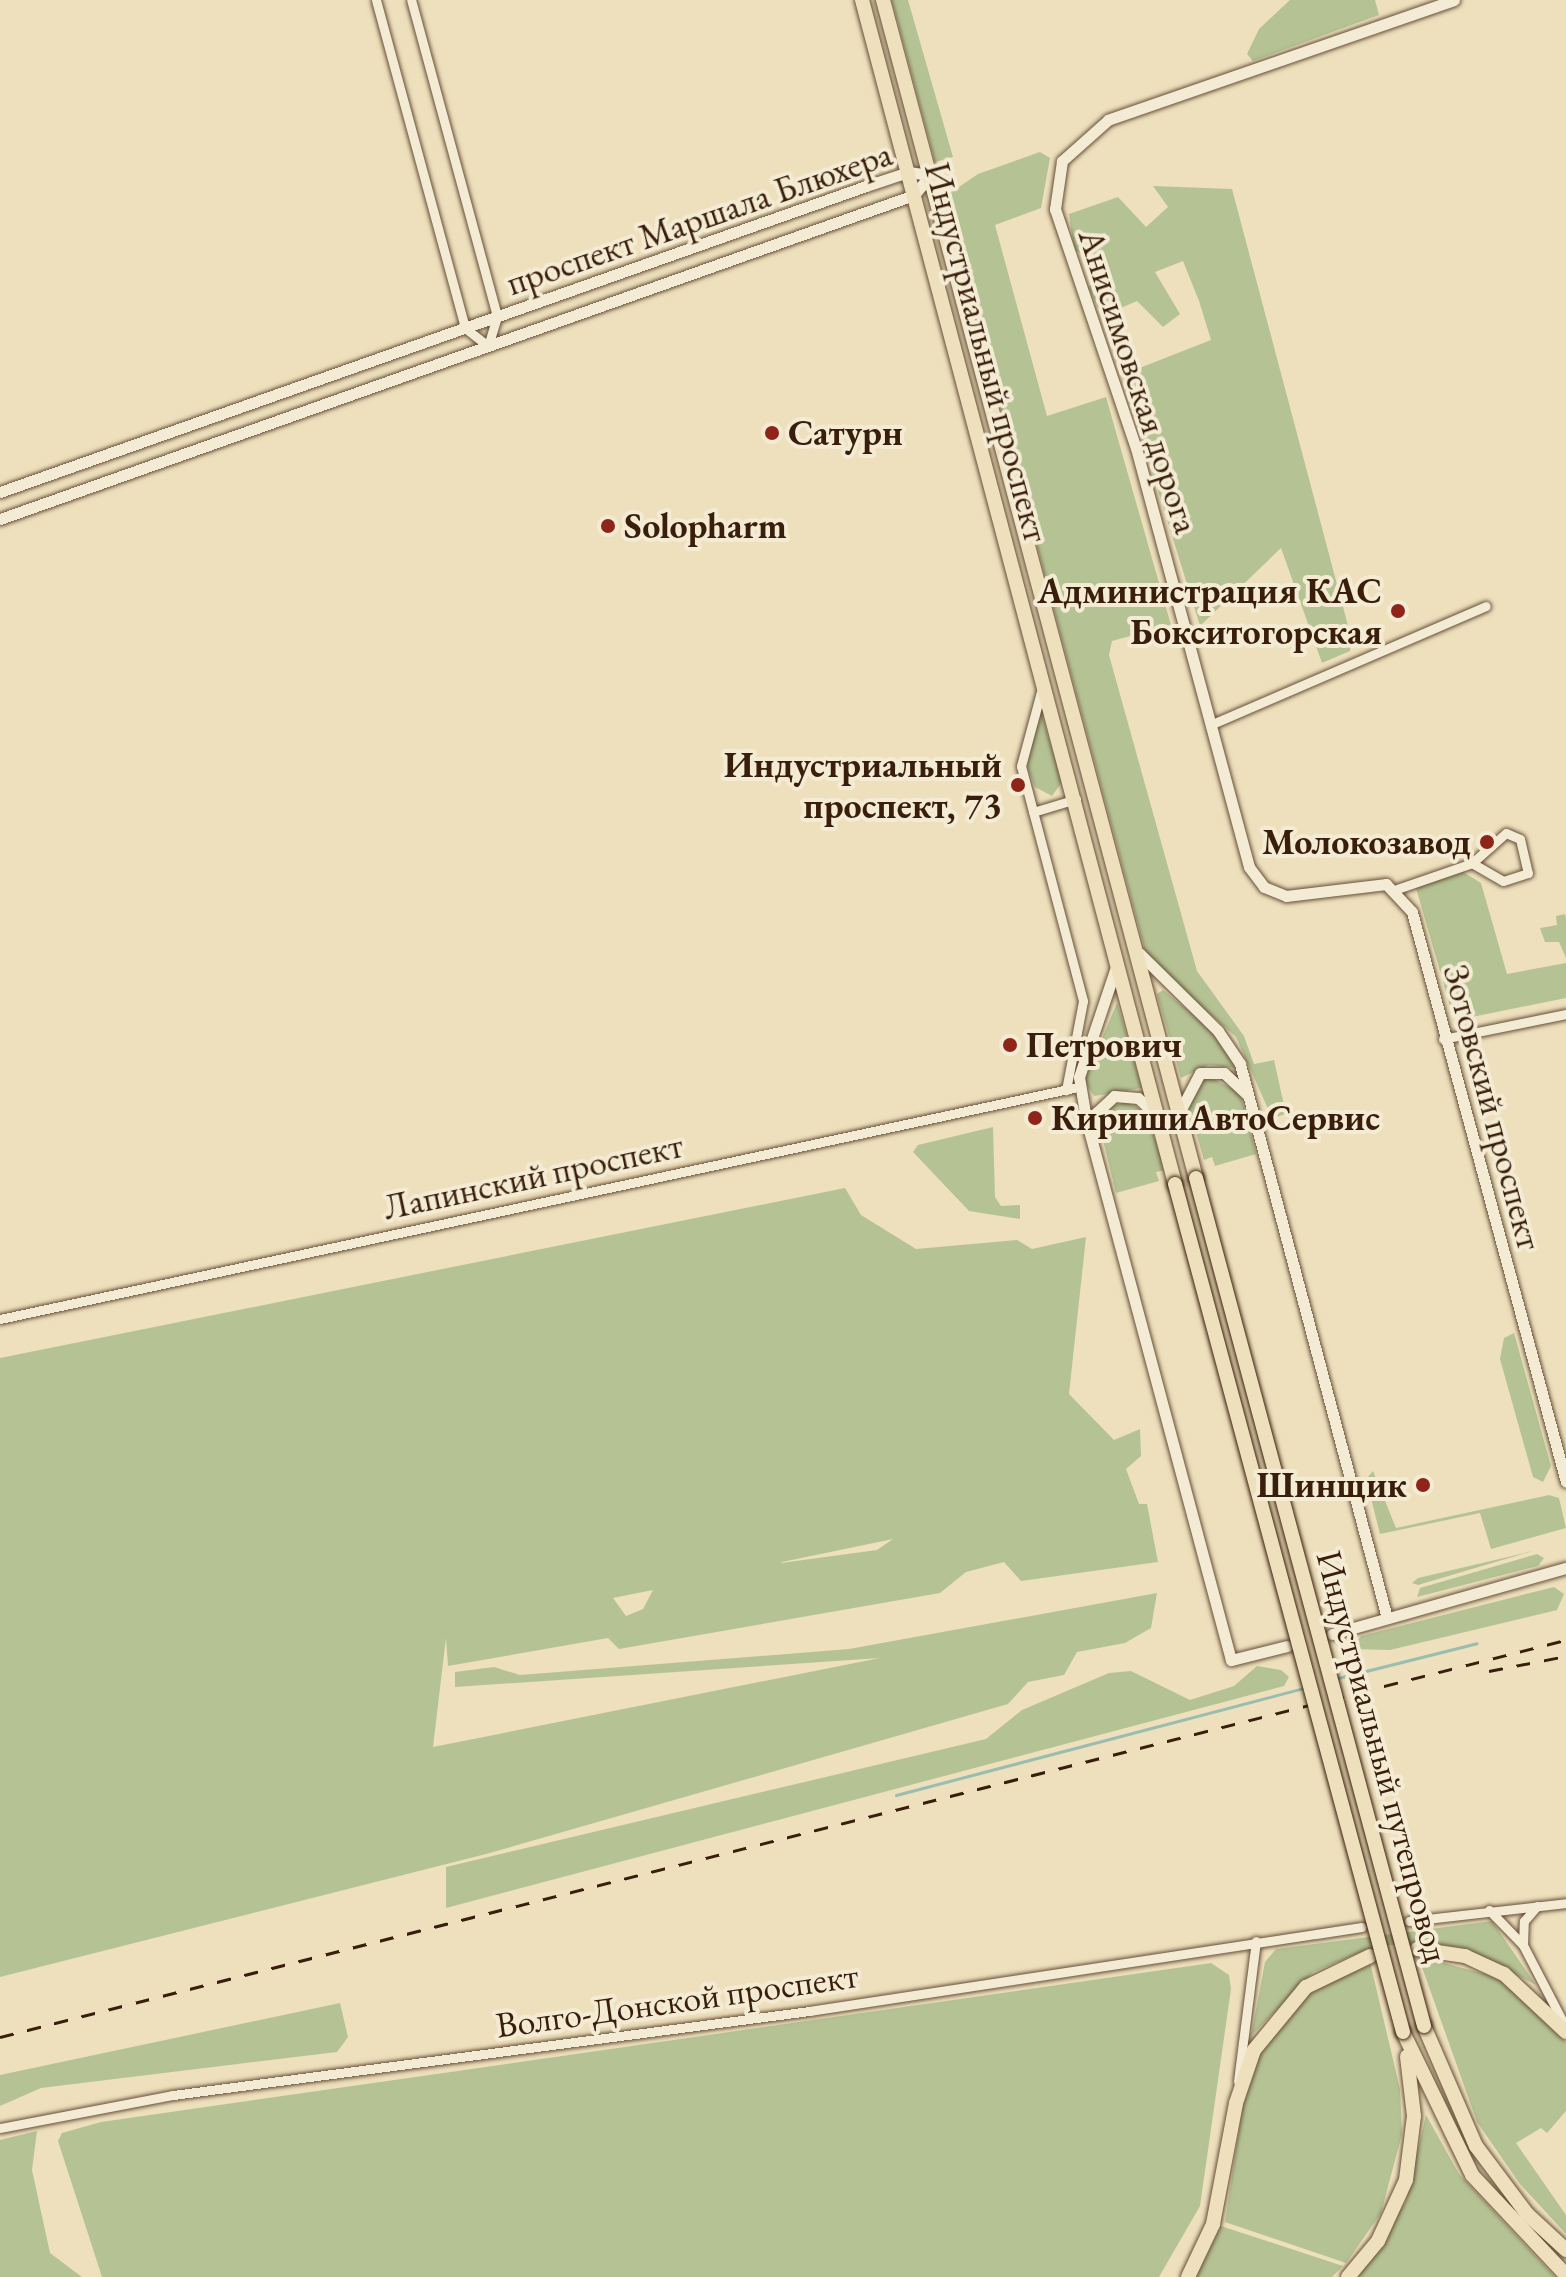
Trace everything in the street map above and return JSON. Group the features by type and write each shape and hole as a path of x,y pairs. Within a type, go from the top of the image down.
{"main road":[{"name":"Индустриальный проспект","path":"862,0 1117,954 1175,1184"},
{"name":"Индустриальный проспект","path":"883,0 1196,1178"},
{"name":"Индустриальный путепровод","path":"1196,1178 1424,2026 1476,2146 1527,2214 1566,2250"},
{"name":"Индустриальный путепровод","path":"1175,1184 1403,2032"},
{"path":"1417,1949 1465,1956 1504,1974 1566,2030"},
{"path":"1188,2277 1217,2210 1236,2103 1254,2050 1279,2013 1330,1972 1370,1956"},
{"path":"1403,2032 1472,2175 1566,2275"},
{"path":"1348,2277 1378,2241 1406,2180 1414,2116 1403,2032"}],"street":[{"path":"376,0 465,328 488,346 497,316 411,0"},
{"name":"Анисимовская дорога","path":"1397,889 1374,883 1286,896 1264,887 1249,867 1124,406 1055,209 1056,174 1086,134 1454,0"},
{"name":"проспект Маршала Блюхера","path":"0,492 908,172 930,175"},
{"name":"проспект Маршала Блюхера","path":"0,519 914,195 930,175"},
{"path":"1212,724 1486,606"},
{"path":"1044,683 1020,754 1077,975 1084,1018 1072,1088 1091,1137 1231,1660 1287,1646"},
{"path":"1033,812 1076,799"},
{"path":"1397,889 1472,863 1506,833 1520,839 1528,873 1503,881 1472,863"},
{"name":"Зотовский проспект","path":"1397,889 1412,912 1443,1039 1562,1454 1566,1482"},
{"path":"1137,950 1230,1046 1250,1098 1387,1618"},
{"path":"1072,1088 1114,986 1117,954"},
{"path":"1443,1039 1566,1014"},
{"path":"1179,1113 1200,1073 1224,1073 1250,1098"},
{"name":"Лапинский проспект","path":"0,1319 1072,1088"},
{"path":"1091,1137 1096,1113 1114,1096 1138,1098 1159,1120"},
{"path":"1332,1634 1566,1568"},
{"path":"1409,1921 1566,1903"},
{"path":"1523,1945 1524,1921 1537,1906"},
{"path":"1489,1910 1523,1945 1566,2030"},
{"name":"Волго-Донской проспект","path":"0,2128 173,2095 809,2011 1362,1927"},
{"path":"1236,2103 1256,1941"}],"green space":[{"path":"892,0 908,0 953,157 935,162"},
{"path":"1290,0 1375,0 1379,15 1253,61 1247,54 1259,29"},
{"path":"1040,152 1050,158 1041,208 995,225 1047,416 1106,397 1171,625 1112,641 1109,655 1197,971 1244,1036 1254,1064 1274,1060 1286,1114 1272,1118 1236,1037 1147,958 944,197 978,174"},
{"path":"1153,186 1232,189 1351,637 1350,651 1322,663 1281,548 1200,626 1113,345 1137,369 1211,340 1199,301 1183,261 1155,272 1180,314 1163,327 1137,301 1102,316 1088,287 1107,272 1074,249 1069,214 1118,197 1146,227 1168,207"},
{"path":"1041,713 1062,782 1052,796 1035,787 1028,769 1027,746"},
{"path":"1463,872 1481,883 1507,974 1566,963 1566,998 1462,1019 1452,1013 1416,888"},
{"path":"1565,914 1566,958 1559,942 1545,942 1540,928 1557,925 1556,916"},
{"path":"1163,990 1220,1037 1236,1068 1209,1065 1181,1078 1157,994"},
{"path":"1117,1003 1142,1088 1094,1096 1084,1081"},
{"path":"1210,1077 1240,1093 1256,1154 1215,1166 1212,1157 1204,1160 1188,1105 1199,1082"},
{"path":"1127,1102 1147,1113 1165,1170 1156,1172 1159,1181 1116,1193 1099,1124 1109,1107"},
{"path":"993,1127 995,1197 1001,1206 1020,1205 1020,1219 969,1211 913,1152 918,1145"},
{"path":"845,1188 861,1215 916,1249 1017,1240 1032,1249 1086,1237 1069,1394 1114,1440 1140,1429 1141,1456 1126,1469 1139,1504 1147,1504 1158,1562 1021,1581 1004,1562 966,1572 940,1593 619,1649 608,1638 448,1666 446,1638 433,1747 880,1658 455,1687 455,1672 494,1667 520,1675 849,1649 1157,1593 1151,1628 1125,1643 1077,1652 1064,1675 1028,1682 1008,1704 490,1853 0,1977 0,1358","holes":["893,1539 877,1550 781,1563 782,1562","653,1590 643,1609 626,1616 613,1598"]},
{"path":"1514,1333 1551,1466 1543,1482 1533,1477 1500,1359 1504,1338"},
{"path":"1373,1471 1396,1528 1549,1495 1559,1498 1566,1528 1491,1549 1480,1513 1380,1534 1366,1479"},
{"path":"1533,1551 1418,1585 1412,1583 1418,1578"},
{"path":"1537,1554 1544,1558 1538,1566 1417,1597 1420,1588"},
{"path":"1554,1587 1564,1594 1557,1610 1390,1650 1351,1649 1361,1636"},
{"path":"1257,1666 1281,1670 1289,1677 1284,1686 446,1908 446,1867 986,1739 1022,1710 1109,1673 1131,1671 1190,1700 1234,1686"},
{"path":"1492,1921 1536,1985 1467,1949 1423,1942 1373,1947 1313,1972 1251,2036 1265,1962 1276,1949"},
{"path":"1418,1956 1500,1978 1566,2042 1566,2111 1547,2133 1541,2128 1516,2143 1566,2215 1566,2234 1520,2184 1477,2122"},
{"path":"1370,1962 1400,2089 1402,2134 1381,2213 1346,2263 1225,2222 1243,2104 1260,2054 1310,1993"},
{"path":"1211,1963 1229,1975 1231,1989 1200,2206 1159,2277 102,2277 58,2141 62,2133 101,2122"},
{"path":"340,2003 348,2037 337,2052 41,2088 0,2106 0,2075"},
{"path":"1426,2115 1459,2174 1555,2277 1356,2277 1406,2201"},
{"path":"37,2131 32,2170 50,2253 82,2277 0,2277 0,2140"},
{"path":"1221,2226 1343,2266 1332,2277 1195,2277"}],"waterway":[{"path":"1334,1679 1477,1643"},
{"path":"896,1795 1303,1688"}],"railway":[{"path":"0,2037 1566,1640"},
{"path":"1489,1671 1566,1656"}],"place":[{"name":"Сатурн","path":"772,433"},
{"name":"Solopharm","path":"608,526"},
{"name":"Администрация КАС Бокситогорская","path":"1398,611"},
{"name":"Индустриальный проспект, 73","path":"1018,785"},
{"name":"Молокозавод","path":"1487,842"},
{"name":"Петрович","path":"1010,1045"},
{"name":"КиришиАвтоСервис","path":"1035,1118"},
{"name":"Шинщик","path":"1423,1485"}]}
